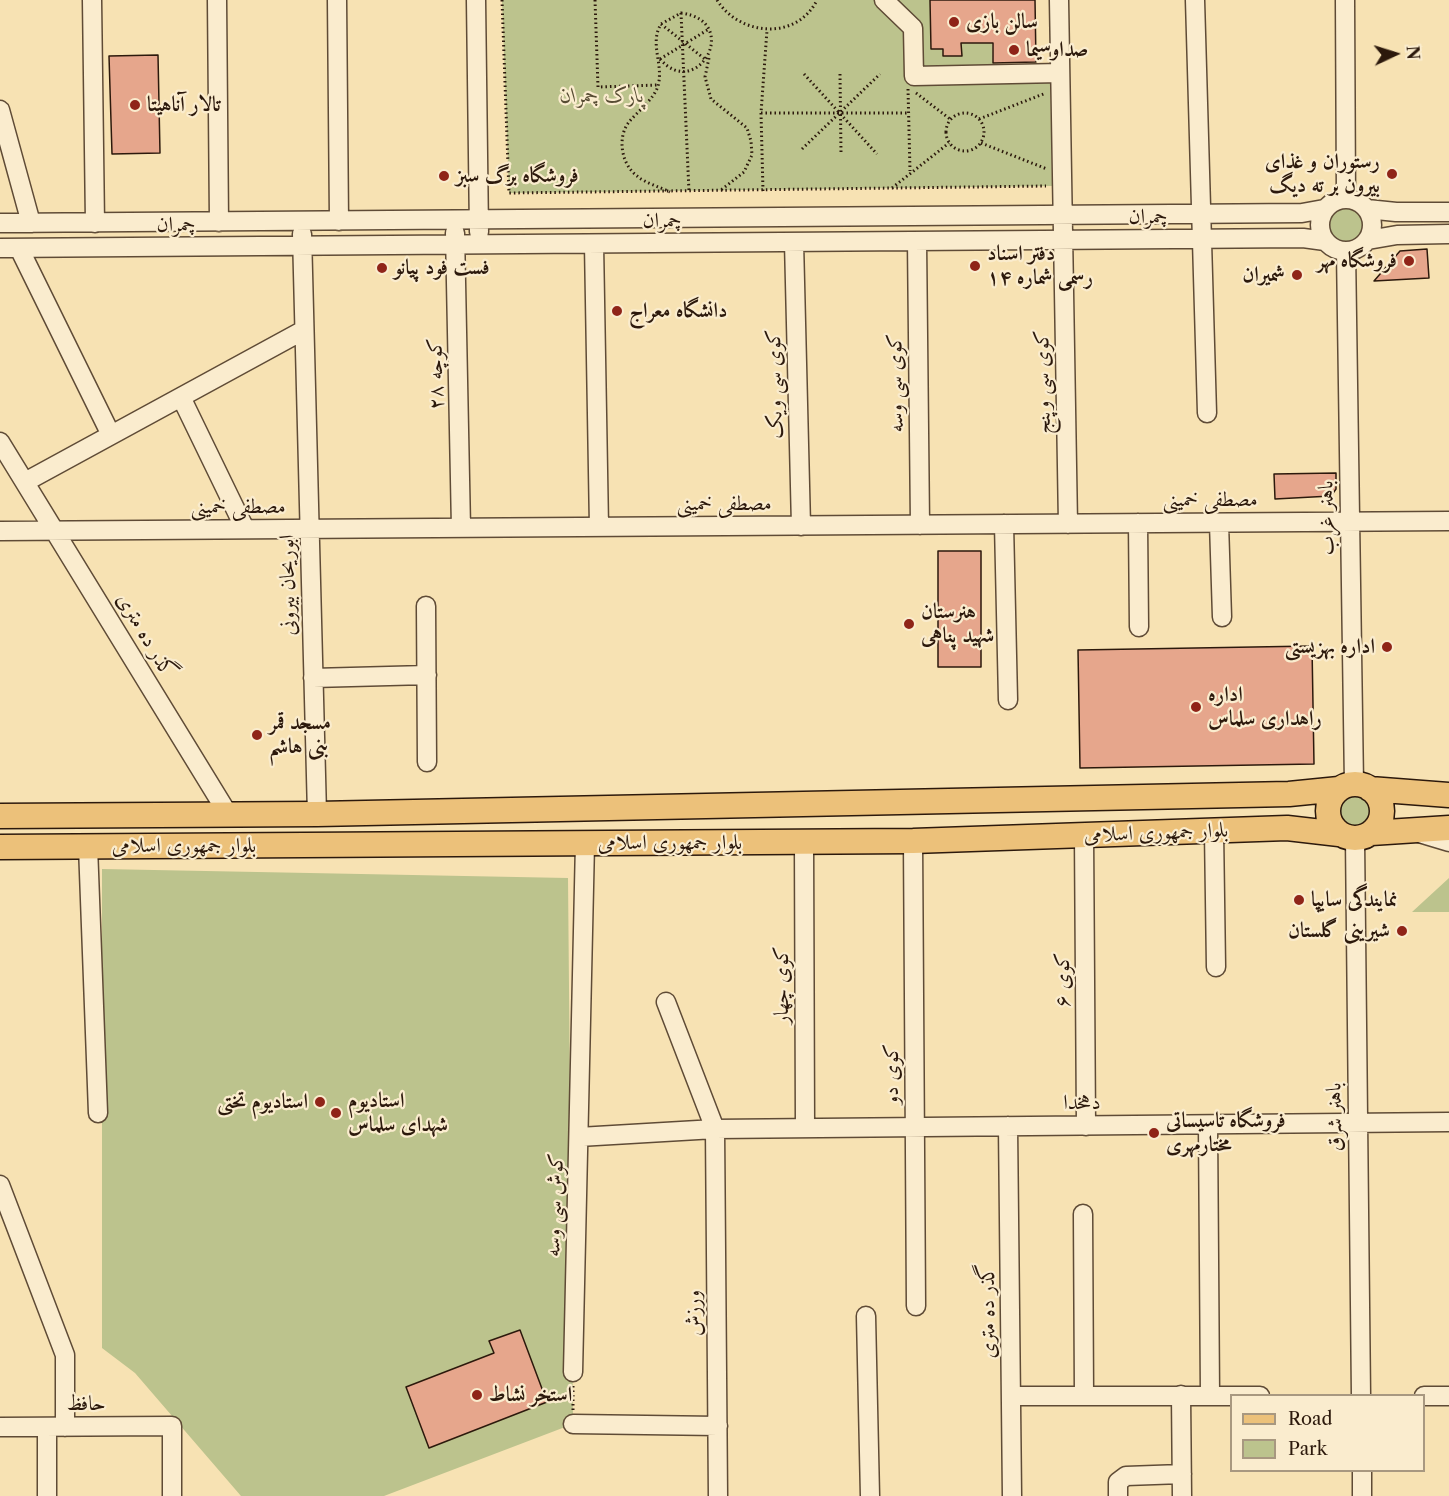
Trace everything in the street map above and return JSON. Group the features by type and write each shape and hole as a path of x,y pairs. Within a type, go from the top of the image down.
{"main road":[{"name":"بلوار جمهوری اسلامی","path":"0,816 317,814 1265,795 1354,787 1449,795"},
{"path":"1354,787 1377,795 1382,811 1381,819 1355,835 1329,820 1328,812 1329,803 1354,787"},
{"name":"بلوار جمهوری اسلامی","path":"0,847 913,841 1287,828 1355,835 1449,828"}],"street":[{"path":"92,0 95,223"},
{"path":"217,0 219,222"},
{"path":"337,0 339,221"},
{"path":"476,0 480,244"},
{"path":"884,0 913,28 915,76 1055,73"},
{"name":"کوی سی وپنج","path":"1059,0 1055,73 1063,215 1068,524"},
{"path":"1196,0 1200,239 1207,413"},
{"path":"1345,0 1346,198"},
{"path":"0,110 31,223"},
{"path":"1368,240 1372,225 1367,209 1361,203 1346,198 1330,203 1324,210 1319,225 1325,241 1338,250 1354,250 1368,240 1396,235 1449,234"},
{"path":"1367,209 1396,212 1449,212"},
{"name":"چمران","path":"0,224 1302,213 1324,210"},
{"name":"کوچه ۲۸","path":"455,220 461,528"},
{"name":"ابوریحان بیرونی","path":"302,221 317,814"},
{"name":"چمران","path":"0,248 1303,238 1325,241"},
{"name":"کوی سی وسه","path":"917,241 920,525"},
{"name":"کوی سی ویک","path":"794,242 801,526"},
{"path":"594,244 599,527"},
{"path":"19,248 111,435"},
{"name":"باهنر غرب","path":"1346,251 1354,787"},
{"path":"24,482 304,330"},
{"path":"182,397 245,529"},
{"name":"گذر ده متری","path":"0,442 228,814"},
{"name":"مصطفی خمینی","path":"0,531 1449,521"},
{"path":"1219,523 1222,617"},
{"path":"1004,524 1008,700"},
{"path":"1138,524 1139,627"},
{"path":"426,606 427,762"},
{"path":"313,678 427,675"},
{"path":"1416,792 1449,782"},
{"path":"1214,831 1216,967"},
{"path":"1415,831 1449,842"},
{"name":"کوی ۶","path":"1084,835 1086,1126"},
{"name":"باهنر شرق","path":"1355,835 1361,1394"},
{"name":"کوی دو","path":"913,841 916,1306"},
{"name":"کوی چهار","path":"804,842 805,1128"},
{"name":"کوش سی وسه","path":"573,1372 585,843"},
{"path":"88,846 98,1113"},
{"path":"579,1137 715,1129 666,1002"},
{"name":"دهخدا","path":"715,1129 1449,1122"},
{"path":"1208,1125 1210,1395"},
{"name":"گذر ده متری","path":"1008,1126 1012,1496"},
{"name":"ورزش","path":"715,1129 718,1496"},
{"path":"0,1185 65,1356 47,1496"},
{"path":"1083,1214 1084,1396"},
{"path":"866,1316 870,1496"},
{"path":"1181,1395 1182,1496"},
{"path":"1011,1396 1230,1395"},
{"path":"1425,1396 1449,1396"},
{"path":"573,1424 717,1426"},
{"name":"حافظ","path":"0,1427 172,1426 172,1496"},
{"path":"1362,1472 1362,1496"},
{"path":"1118,1496 1118,1482 1126,1476 1182,1474"}],"path":[{"path":"502,0 509,193 1052,186"},
{"path":"595,0 598,87 658,85"},
{"path":"717,0 735,20 750,27 767,30 785,27 802,19 818,0"},
{"path":"671,192 636,176 624,157 621,138 627,124 656,91 660,59 655,41 661,24 681,13 697,16 709,29 711,52 705,77 711,99 747,128 752,156 744,172 719,191"},
{"path":"681,13 689,192"},
{"path":"661,24 706,60"},
{"path":"660,59 709,29"},
{"path":"763,191 761,113 767,30"},
{"path":"660,59 670,68 683,71 692,70 706,60 711,52"},
{"path":"979,119 1050,91 1055,73"},
{"path":"804,74 877,154"},
{"path":"840,74 841,153"},
{"path":"802,149 841,114 880,74"},
{"path":"910,171 908,87 950,119"},
{"path":"761,113 908,112"},
{"path":"981,143 984,131 979,119 968,113 961,113 950,119 946,131 949,143 959,150 965,151 981,143 1052,171"},
{"path":"891,189 910,171 949,143"},
{"path":"573,1372 573,1424"}],"green space":[{"name":"پارک چمران","path":"502,0 991,0 993,73 1050,71 1052,186 509,193"},
{"path":"1346,207 1359,212 1364,225 1359,238 1346,243 1333,238 1328,225 1333,212"},
{"path":"1355,790 1370,797 1377,812 1370,827 1355,834 1340,827 1333,812 1340,797"},
{"name":"استادیوم شهدای سلماس","path":"102,869 568,878 573,1424 384,1496 241,1496 135,1373 102,1348"},
{"path":"1449,878 1449,912 1412,912"}],"building":[{"path":"930,0 1035,0 1036,62 993,63 993,43 961,43 962,56 943,56 943,49 931,49"},
{"name":"تالار آناهیتا","path":"158,55 160,153 112,154 109,56"},
{"name":"فروشگاه مهر","path":"1427,249 1429,278 1374,281 1400,251"},
{"path":"1336,473 1336,489 1331,496 1275,499 1274,474"},
{"path":"938,551 981,551 981,667 938,667"},
{"name":"اداره راهداری سلماس","path":"1312,646 1314,764 1080,768 1078,650"},
{"name":"استخر نشاط","path":"520,1330 547,1402 429,1448 406,1387 494,1353 489,1341"}],"place":[{"name":"سالن بازی","path":"954,22"},
{"name":"صداوسیما","path":"1014,50"},
{"name":"تالار آناهیتا","path":"135,105"},
{"name":"رستوران و غذای بیرون بر ته دیگ","path":"1392,174"},
{"name":"فروشگاه برگ سبز","path":"444,176"},
{"name":"فروشگاه مهر","path":"1409,261"},
{"name":"دفتر اسناد رسمی شماره ۱۴","path":"975,266"},
{"name":"فست فود پیانو","path":"382,268"},
{"name":"شمیران","path":"1297,275"},
{"name":"دانشگاه معراج","path":"617,311"},
{"name":"هنرستان شهید پناهی","path":"909,624"},
{"name":"اداره بهزیستی","path":"1387,647"},
{"name":"اداره راهداری سلماس","path":"1196,707"},
{"name":"مسجد قمر بنی هاشم","path":"257,735"},
{"name":"نمایندگی سایپا","path":"1299,900"},
{"name":"شیرینی گلستان","path":"1402,931"},
{"name":"استادیوم تختی","path":"320,1102"},
{"name":"استادیوم شهدای سلماس","path":"336,1113"},
{"name":"فروشگاه تاسیساتی مختارمهری","path":"1154,1133"},
{"name":"استخر نشاط","path":"477,1395"}]}
